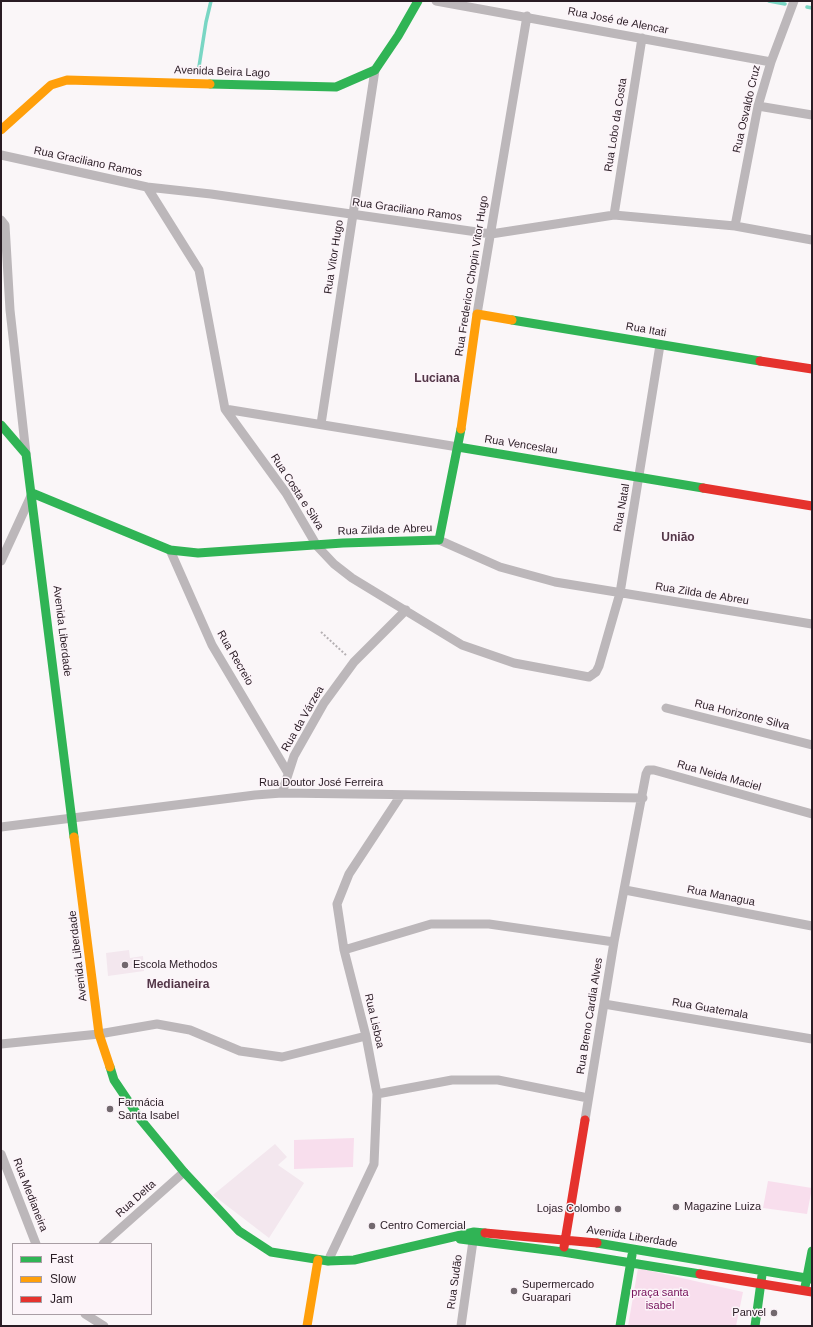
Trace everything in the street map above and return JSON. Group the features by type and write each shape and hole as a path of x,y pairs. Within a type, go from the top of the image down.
{"main road":[{"path":"375,70 398,36 418,1"},
{"name":"Avenida Beira Lago","path":"1,130 51,85 67,80 336,86 375,70"},
{"name":"Rua Itati","path":"477,314 812,369"},
{"name":"Rua Frederico Chopin Vitor Hugo","path":"439,540 458,447 477,314"},
{"path":"1,426 26,454"},
{"name":"Rua Venceslau","path":"458,447 812,506"},
{"name":"Avenida Liberdade","path":"26,454 99,1034 114,1080 141,1120 184,1172 238,1231 271,1252 328,1261 354,1260 474,1232 564,1239 634,1248 809,1279"},
{"name":"Rua Zilda de Abreu","path":"32,493 170,550 198,553 439,540"},
{"name":"Rua Breno Cardia Alves","path":"563,1252 585,1120"},
{"name":"Avenida Liberdade","path":"447,1238 631,1262 808,1292"},
{"path":"620,1326 634,1248"},
{"path":"808,1292 812,1251"},
{"path":"307,1326 318,1260"},
{"path":"755,1326 763,1272"}],"street":[{"name":"Rua José de Alencar","path":"436,1 527,16 771,62"},
{"name":"Rua Osvaldo Cruz","path":"735,226 758,106 771,62 794,1"},
{"name":"Rua Frederico Chopin Vitor Hugo","path":"477,314 527,16"},
{"name":"Rua Lobo da Costa","path":"614,215 642,38"},
{"name":"Rua Vitor Hugo","path":"321,424 375,70"},
{"path":"758,106 812,115"},
{"name":"Rua Graciliano Ramos","path":"1,155 147,187 211,194 491,234 614,215 735,226 812,240"},
{"name":"Rua Costa e Silva","path":"147,187 199,270 225,409 286,493 317,546 334,564 352,578 462,645 514,664 589,676 596,672"},
{"path":"1,220 5,225 10,310 26,454"},
{"name":"Rua Natal","path":"596,672 620,593 640,477 660,345"},
{"name":"Rua Venceslau","path":"225,409 458,447"},
{"path":"1,561 32,493"},
{"name":"Rua Zilda de Abreu","path":"439,540 500,567 555,582 812,624"},
{"name":"Rua Recreio","path":"170,550 212,645 288,773"},
{"name":"Rua da Várzea","path":"282,793 294,756 324,703 354,662 406,610"},
{"name":"Rua Horizonte Silva","path":"666,708 812,745"},
{"name":"Rua Neida Maciel","path":"643,798 646,774 648,770 654,770 812,814"},
{"name":"Rua Doutor José Ferreira","path":"1,827 254,795 282,793 643,798"},
{"name":"Rua Lisboa","path":"328,1261 374,1164 377,1094 366,1036 344,950 337,904 349,874 401,795"},
{"name":"Rua Breno Cardia Alves","path":"585,1120 614,942 643,798"},
{"name":"Rua Managua","path":"625,890 812,926"},
{"path":"344,950 431,924 489,924 614,942"},
{"name":"Rua Guatemala","path":"604,1004 812,1039"},
{"path":"1,1044 99,1034 157,1024 190,1030 240,1051 282,1057 366,1036"},
{"path":"377,1094 452,1080 498,1080 588,1098"},
{"name":"Rua Medianeira","path":"1,1154 36,1243"},
{"name":"Rua Delta","path":"104,1243 184,1172"},
{"name":"Rua Sudão","path":"461,1326 473,1241"},
{"path":"87,1315 104,1326"}],"path":[{"path":"322,632 354,662"}],"shaded area":[{"name":"Escola Methodos","path":"129,950 130,958 143,956 144,971 108,976 106,953"},
{"path":"275,1144 287,1157 278,1165 304,1183 269,1238 213,1195"}],"green space":[{"path":"354,1138 353,1167 294,1169 294,1140"},
{"path":"768,1181 812,1188 807,1214 763,1208"},
{"name":"praça santa isabel","path":"638,1268 743,1292 736,1326 628,1326"}],"waterway":[{"path":"198,73 211,1"},
{"path":"769,1 785,4"},
{"path":"807,7 812,8"}],"traffic: fast":[{"path":"210,84 336,87 375,70 398,36 418,1"},
{"path":"512,320 760,361"},
{"path":"1,425 26,454 74,837"},
{"path":"32,493 170,550 198,553 343,543 439,540 461,429"},
{"path":"458,447 703,488"},
{"path":"110,1067 114,1080 141,1120 184,1172 239,1231 271,1252 328,1261 354,1260 474,1232 485,1233"},
{"path":"460,1239 563,1252 700,1274"},
{"path":"597,1243 812,1279"},
{"path":"805,1287 812,1251"},
{"path":"620,1326 632,1255"},
{"path":"755,1326 762,1275"}],"traffic: slow":[{"path":"1,130 51,85 67,80 210,84"},
{"path":"461,429 477,314 512,320"},
{"path":"74,837 99,1034 110,1067"},
{"path":"307,1326 318,1260"}],"traffic: jam":[{"path":"760,361 812,369"},
{"path":"703,488 812,506"},
{"path":"564,1247 585,1120"},
{"path":"485,1233 597,1243"},
{"path":"700,1274 812,1292"}],"place":[{"name":"Escola Methodos","path":"125,965"},
{"name":"Farmácia Santa Isabel","path":"110,1109"},
{"name":"Magazine Luiza","path":"676,1207"},
{"name":"Lojas Colombo","path":"618,1209"},
{"name":"Centro Comercial","path":"372,1226"},
{"name":"Supermercado Guarapari","path":"514,1291"},
{"name":"Panvel","path":"774,1313"}],"district":[{"name":"Luciana","path":"437,379"},
{"name":"União","path":"678,538"},
{"name":"Medianeira","path":"178,985"}]}
